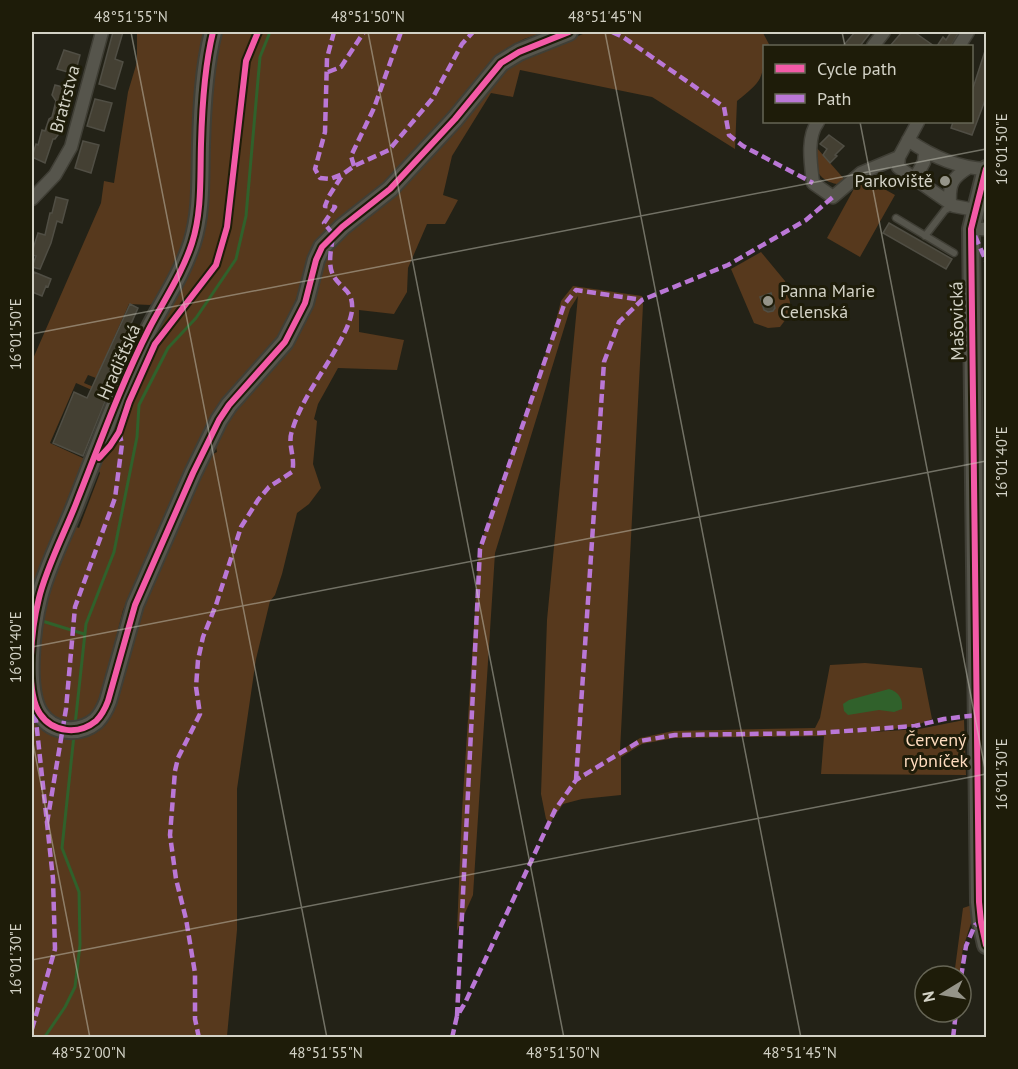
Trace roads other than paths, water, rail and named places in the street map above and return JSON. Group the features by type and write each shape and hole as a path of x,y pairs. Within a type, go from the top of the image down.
{"street":[{"name":"Bratrstva","path":"32,199 55,175 71,147 102,32"},
{"name":"Hradišťská","path":"213,32 204,94 199,211 196,228 178,279 149,329 113,413 42,588 37,609 33,640 34,702 41,716 52,726 68,730 96,721 105,709 135,605 149,569 219,420 229,405 285,342 305,303 316,260 322,247 342,227 390,189 455,119 501,63 519,52 569,32"},
{"path":"874,45 884,32"},
{"path":"960,45 968,32"},
{"path":"817,123 814,127 810,159 813,183 833,197 861,174 899,157"},
{"path":"917,123 899,157 898,167 952,204 975,210"},
{"path":"908,140 925,152 968,168 987,169"},
{"path":"915,178 924,162 925,152"},
{"path":"952,204 949,188 958,174 968,168"},
{"name":"Mašovická","path":"987,169 975,210 979,229 975,475 979,902 987,945"}],"lane":[{"path":"925,236 952,204"},
{"path":"896,218 954,253"}],"waterway":[{"path":"75,725 86,624 114,552 137,437 139,405 168,348 196,318 236,259 246,216 260,57 270,32"},
{"path":"39,620 84,634"},
{"path":"44,1038 65,1007 75,987 80,945 79,892 62,848 74,735"}],"place":[{"name":"Parkoviště","path":"945,181"},
{"name":"Panna Marie Celenská","path":"768,301"}],"park label":[{"name":"Červený rybníček","path":"936,750"}]}
